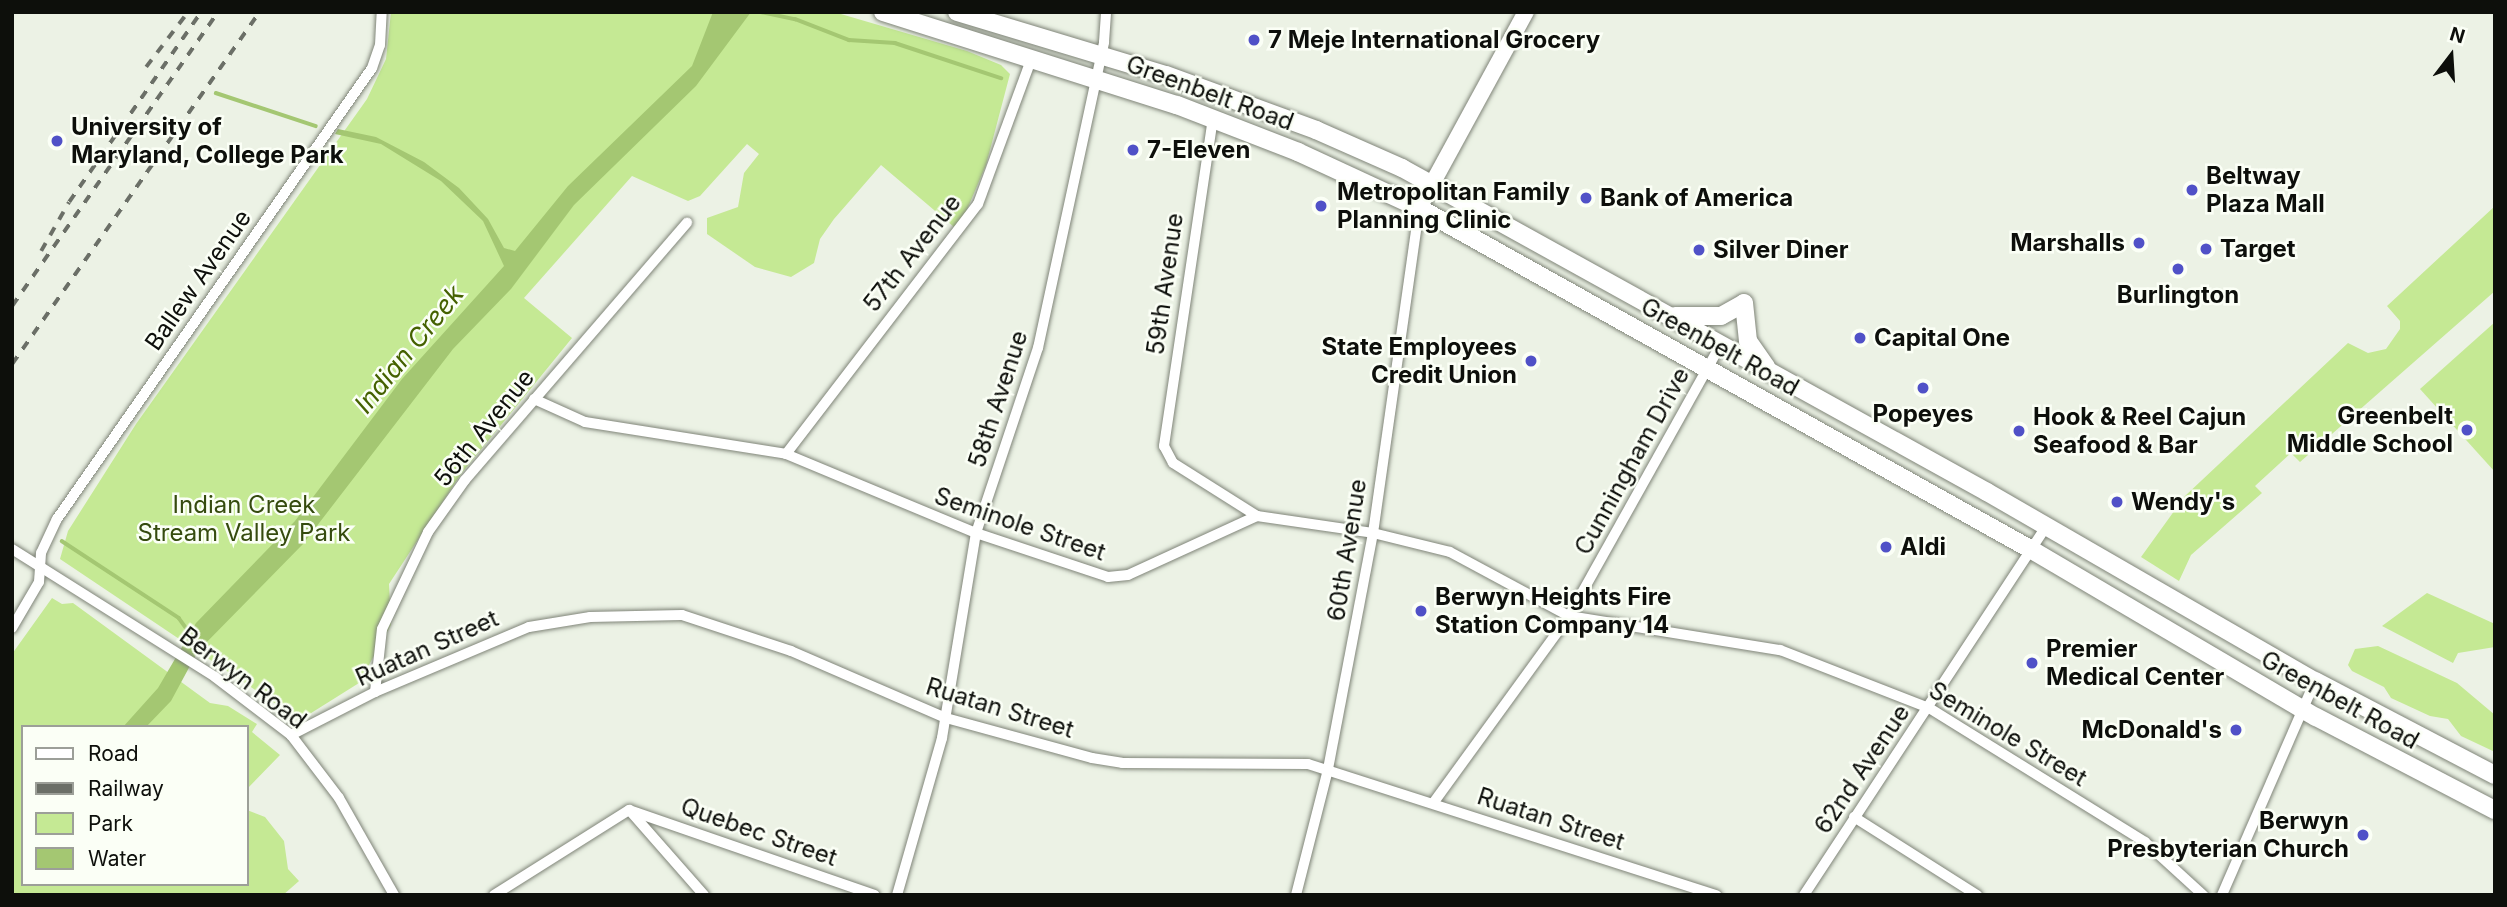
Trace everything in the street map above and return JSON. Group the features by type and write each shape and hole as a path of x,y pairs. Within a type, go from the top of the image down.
{"main road":[{"name":"Greenbelt Road","path":"883,12 1097,77 1213,118 1419,208 2032,550 2303,709 2495,810"},
{"name":"Greenbelt Road","path":"957,12 1101,54 1316,130 1433,183 1720,346 2046,526 2315,681 2495,775"},
{"path":"1665,315 1704,318 1744,303 1748,341 1773,375"}],"street":[{"name":"Ballew Avenue","path":"12,628 39,582 41,553 57,519 372,68 380,46 382,12"},
{"name":"58th Avenue","path":"897,895 946,718 976,533 1038,348 1097,77 1106,12"},
{"path":"1419,208 1526,12"},
{"name":"57th Avenue","path":"786,454 978,204 1032,57"},
{"name":"59th Avenue","path":"1213,118 1164,439 1168,456 1188,474 1257,516"},
{"name":"60th Avenue","path":"1296,895 1328,769 1373,533 1419,208"},
{"name":"56th Avenue","path":"375,692 382,629 412,558 465,480 687,223"},
{"name":"Cunningham Drive","path":"1434,802 1569,616 1720,346"},
{"name":"Seminole Street","path":"534,399 585,422 786,454 976,533 1116,578 1257,516 1373,533 1462,556 1569,616 1780,650 1929,708 2145,842 2196,893"},
{"name":"62nd Avenue","path":"1804,895 2046,526"},
{"name":"Berwyn Road","path":"12,549 171,649 291,735 339,798 394,895"},
{"name":"Ruatan Street","path":"291,735 375,692 529,626 590,617 682,615 778,646 946,718 1122,763 1296,763 1328,769 1716,895"},
{"path":"2222,895 2315,681"},
{"path":"494,895 629,810 704,895"},
{"name":"Quebec Street","path":"629,810 875,895"},
{"path":"1854,817 1977,895"}],"green space":[{"name":"Indian Creek Stream Valley Park","path":"391,12 834,12 967,51 1001,65 1010,74 986,165 966,212 954,227 881,165 820,239 814,263 791,277 755,267 707,234 707,218 738,207 744,173 759,154 747,144 700,196 688,201 632,176 524,298 572,338 461,474 389,584 391,625 359,683 300,720 60,559 68,531 136,424 367,99 386,59"},
{"path":"2495,206 2495,291 2300,462 2291,453 2255,486 2262,493 2191,555 2179,581 2141,557 2185,496 2348,343 2368,353 2386,349 2400,329 2400,321 2387,306"},
{"path":"2495,322 2495,472 2420,389"},
{"path":"2427,593 2495,624 2495,647 2458,653 2453,663 2382,626"},
{"path":"52,598 62,604 73,603 210,703 228,706 257,724 252,732 280,755 248,788 248,725 21,725 21,886 248,886 248,810 265,817 284,841 288,869 299,881 283,895 12,895 12,654"},
{"path":"2378,646 2457,683 2495,715 2495,752 2461,736 2448,719 2430,716 2391,698 2384,687 2352,671 2348,665 2355,649"}],"water":[{"name":"Indian Creek","path":"713,12 751,12 696,86 574,205 511,289 453,349 303,544 198,651 171,701 148,725 125,725 158,688 196,623 295,521 402,379 504,266 483,221 441,181 381,144 335,134 338,129 376,137 424,162 459,188 488,219 504,248 515,251 568,186 692,66"}],"waterway":[{"path":"761,12 795,19 849,40 895,43 1001,78"},
{"path":"216,93 316,126"},
{"path":"62,541 179,618 192,636"}],"railway":[{"path":"146,67 188,12"},
{"path":"41,251 69,202 201,12"},
{"path":"12,306 218,12"},
{"path":"12,364 259,12"}],"place":[{"name":"7 Meje International Grocery","path":"1254,40"},
{"name":"University of Maryland, College Park","path":"57,141"},
{"name":"7-Eleven","path":"1133,150"},
{"name":"Beltway Plaza Mall","path":"2192,190"},
{"name":"Bank of America","path":"1586,198"},
{"name":"Metropolitan Family Planning Clinic","path":"1321,206"},
{"name":"Marshalls","path":"2139,243"},
{"name":"Target","path":"2206,249"},
{"name":"Silver Diner","path":"1699,250"},
{"name":"Burlington","path":"2178,269"},
{"name":"Capital One","path":"1860,338"},
{"name":"State Employees Credit Union","path":"1531,361"},
{"name":"Popeyes","path":"1923,388"},
{"name":"Greenbelt Middle School","path":"2467,430"},
{"name":"Hook & Reel Cajun Seafood & Bar","path":"2019,431"},
{"name":"Wendy's","path":"2117,502"},
{"name":"Aldi","path":"1886,547"},
{"name":"Berwyn Heights Fire Station Company 14","path":"1421,611"},
{"name":"Premier Medical Center","path":"2032,663"},
{"name":"McDonald's","path":"2236,730"},
{"name":"Berwyn Presbyterian Church","path":"2363,835"}]}
